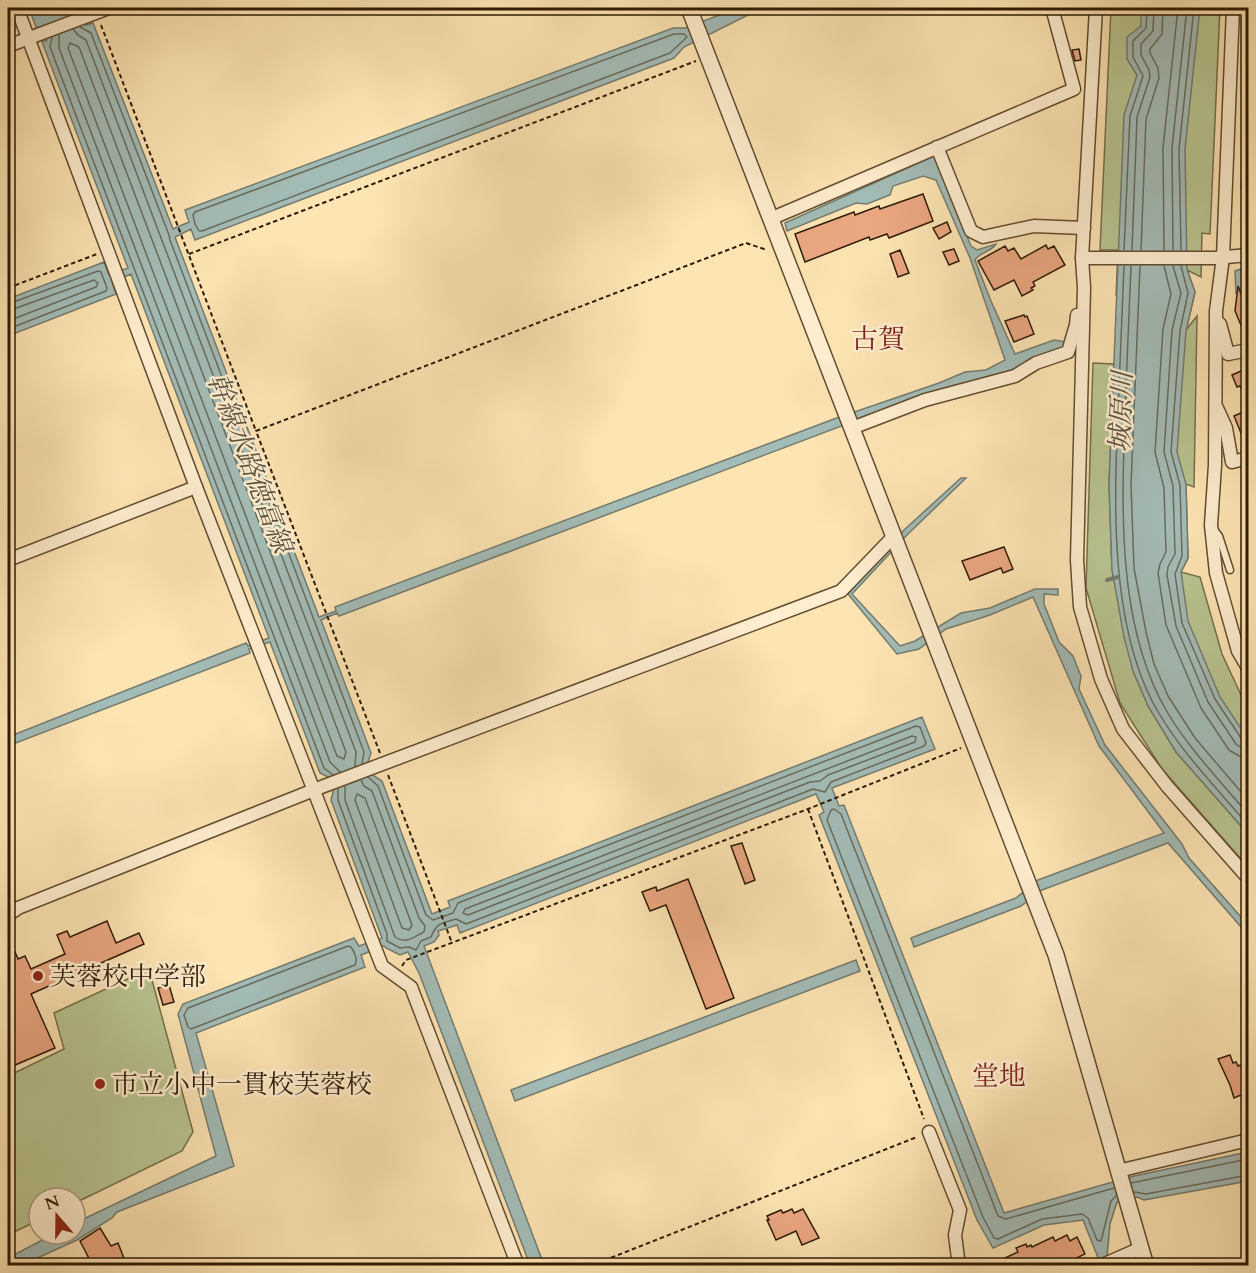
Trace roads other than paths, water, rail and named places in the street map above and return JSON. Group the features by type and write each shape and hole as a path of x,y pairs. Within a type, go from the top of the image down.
{"street":[{"path":"17,8 34,36 108,249 196,487 319,788 376,952 382,966 411,987 518,1266"},
{"path":"8,46 108,8"},
{"path":"689,8 1056,955 1146,1266"},
{"path":"770,219 1074,88 1052,8"},
{"path":"1233,8 1216,312 1211,525 1216,573 1238,651 1248,668"},
{"path":"1094,12 1084,228 1077,560 1080,607 1101,679 1123,729 1167,786 1248,878"},
{"path":"937,147 971,231 982,237 1034,226 1084,228"},
{"path":"1085,258 1219,258 1248,255"},
{"path":"849,420 1016,376 1036,363 1068,352 1076,325 1078,300 1084,288"},
{"path":"1216,312 1228,354 1248,350"},
{"path":"1215,403 1226,429 1232,462 1248,458"},
{"path":"8,560 196,487"},
{"path":"8,915 18,908 319,788 842,591 895,540"},
{"path":"929,1132 960,1210 955,1235 959,1266"},
{"path":"1119,1174 1248,1140"},
{"path":"1100,1266 1141,1248"}],"lane":[{"path":"1211,525 1219,536 1230,570"}],"water":[{"name":"幹線水路徳富線","path":"29,8 87,8 81,12 86,25 93,23 173,229 189,222 185,210 673,28 685,28 738,8 762,8 684,47 674,58 195,240 191,229 175,237 319,617 336,611 335,607 834,419 965,372 986,370 1005,360 970,258 936,180 923,176 893,186 890,195 867,204 856,203 787,231 785,223 934,156 971,246 977,250 996,244 975,260 1015,354 1054,340 1066,342 1063,350 1016,369 934,391 339,616 337,613 321,620 371,753 368,762 374,776 382,781 432,914 450,907 448,901 922,717 935,749 832,788 839,806 844,805 1004,1213 1134,1176 1248,1152 1248,1181 1144,1200 1137,1197 1117,1202 1110,1224 1107,1257 1101,1265 1083,1220 1044,1225 993,1248 977,1220 819,815 824,812 816,794 460,933 457,925 438,931 439,935 434,942 424,946 544,1265 530,1265 419,973 408,952 400,955 384,946 361,955 365,967 196,1033 234,1166 117,1212 112,1218 87,1234 87,1217 216,1156 178,1014 183,1004 354,938 359,946 382,938 331,800 333,792 328,777 320,773 270,642 249,649 250,653 8,746 8,737 246,643 248,646 269,638 131,274 112,282 116,294 8,336 8,299 104,262 109,275 128,268 42,42 47,40 42,27 36,27"},
{"name":"城原川","path":"1141,8 1200,8 1185,149 1187,269 1195,292 1186,331 1177,452 1186,484 1188,558 1181,572 1188,621 1220,697 1248,739 1248,834 1176,752 1148,706 1133,671 1124,637 1112,570 1109,484 1124,115 1137,75 1127,59 1127,37 1141,26"},
{"path":"1248,51 1248,198 1241,188"},
{"path":"1248,266 1248,284 1236,293 1235,271"},
{"path":"961,478 966,478 908,534 852,594 900,646 915,641 961,613 990,608 1035,589 1058,589 1058,595 1044,594 1044,604 1059,642 1073,656 1081,676 1079,689 1105,745 1182,844 1189,858 1248,925 1248,935 1168,843 1042,890 1021,906 914,947 911,938 1016,898 1038,880 1164,833 1099,746 1033,597 990,615 946,629 919,649 897,654 848,594 904,530"},
{"path":"856,960 860,971 515,1101 511,1090"},
{"path":"31,1246 64,1246 22,1265 8,1265 8,1258"}],"waterway":[{"path":"1107,580 1118,577"}],"place":[{"name":"芙蓉校中学部","path":"38,976"},
{"name":"市立小中一貫校芙蓉校","path":"100,1084"}],"district":[{"name":"古賀","path":"878,339"},
{"name":"堂地","path":"999,1076"}]}
